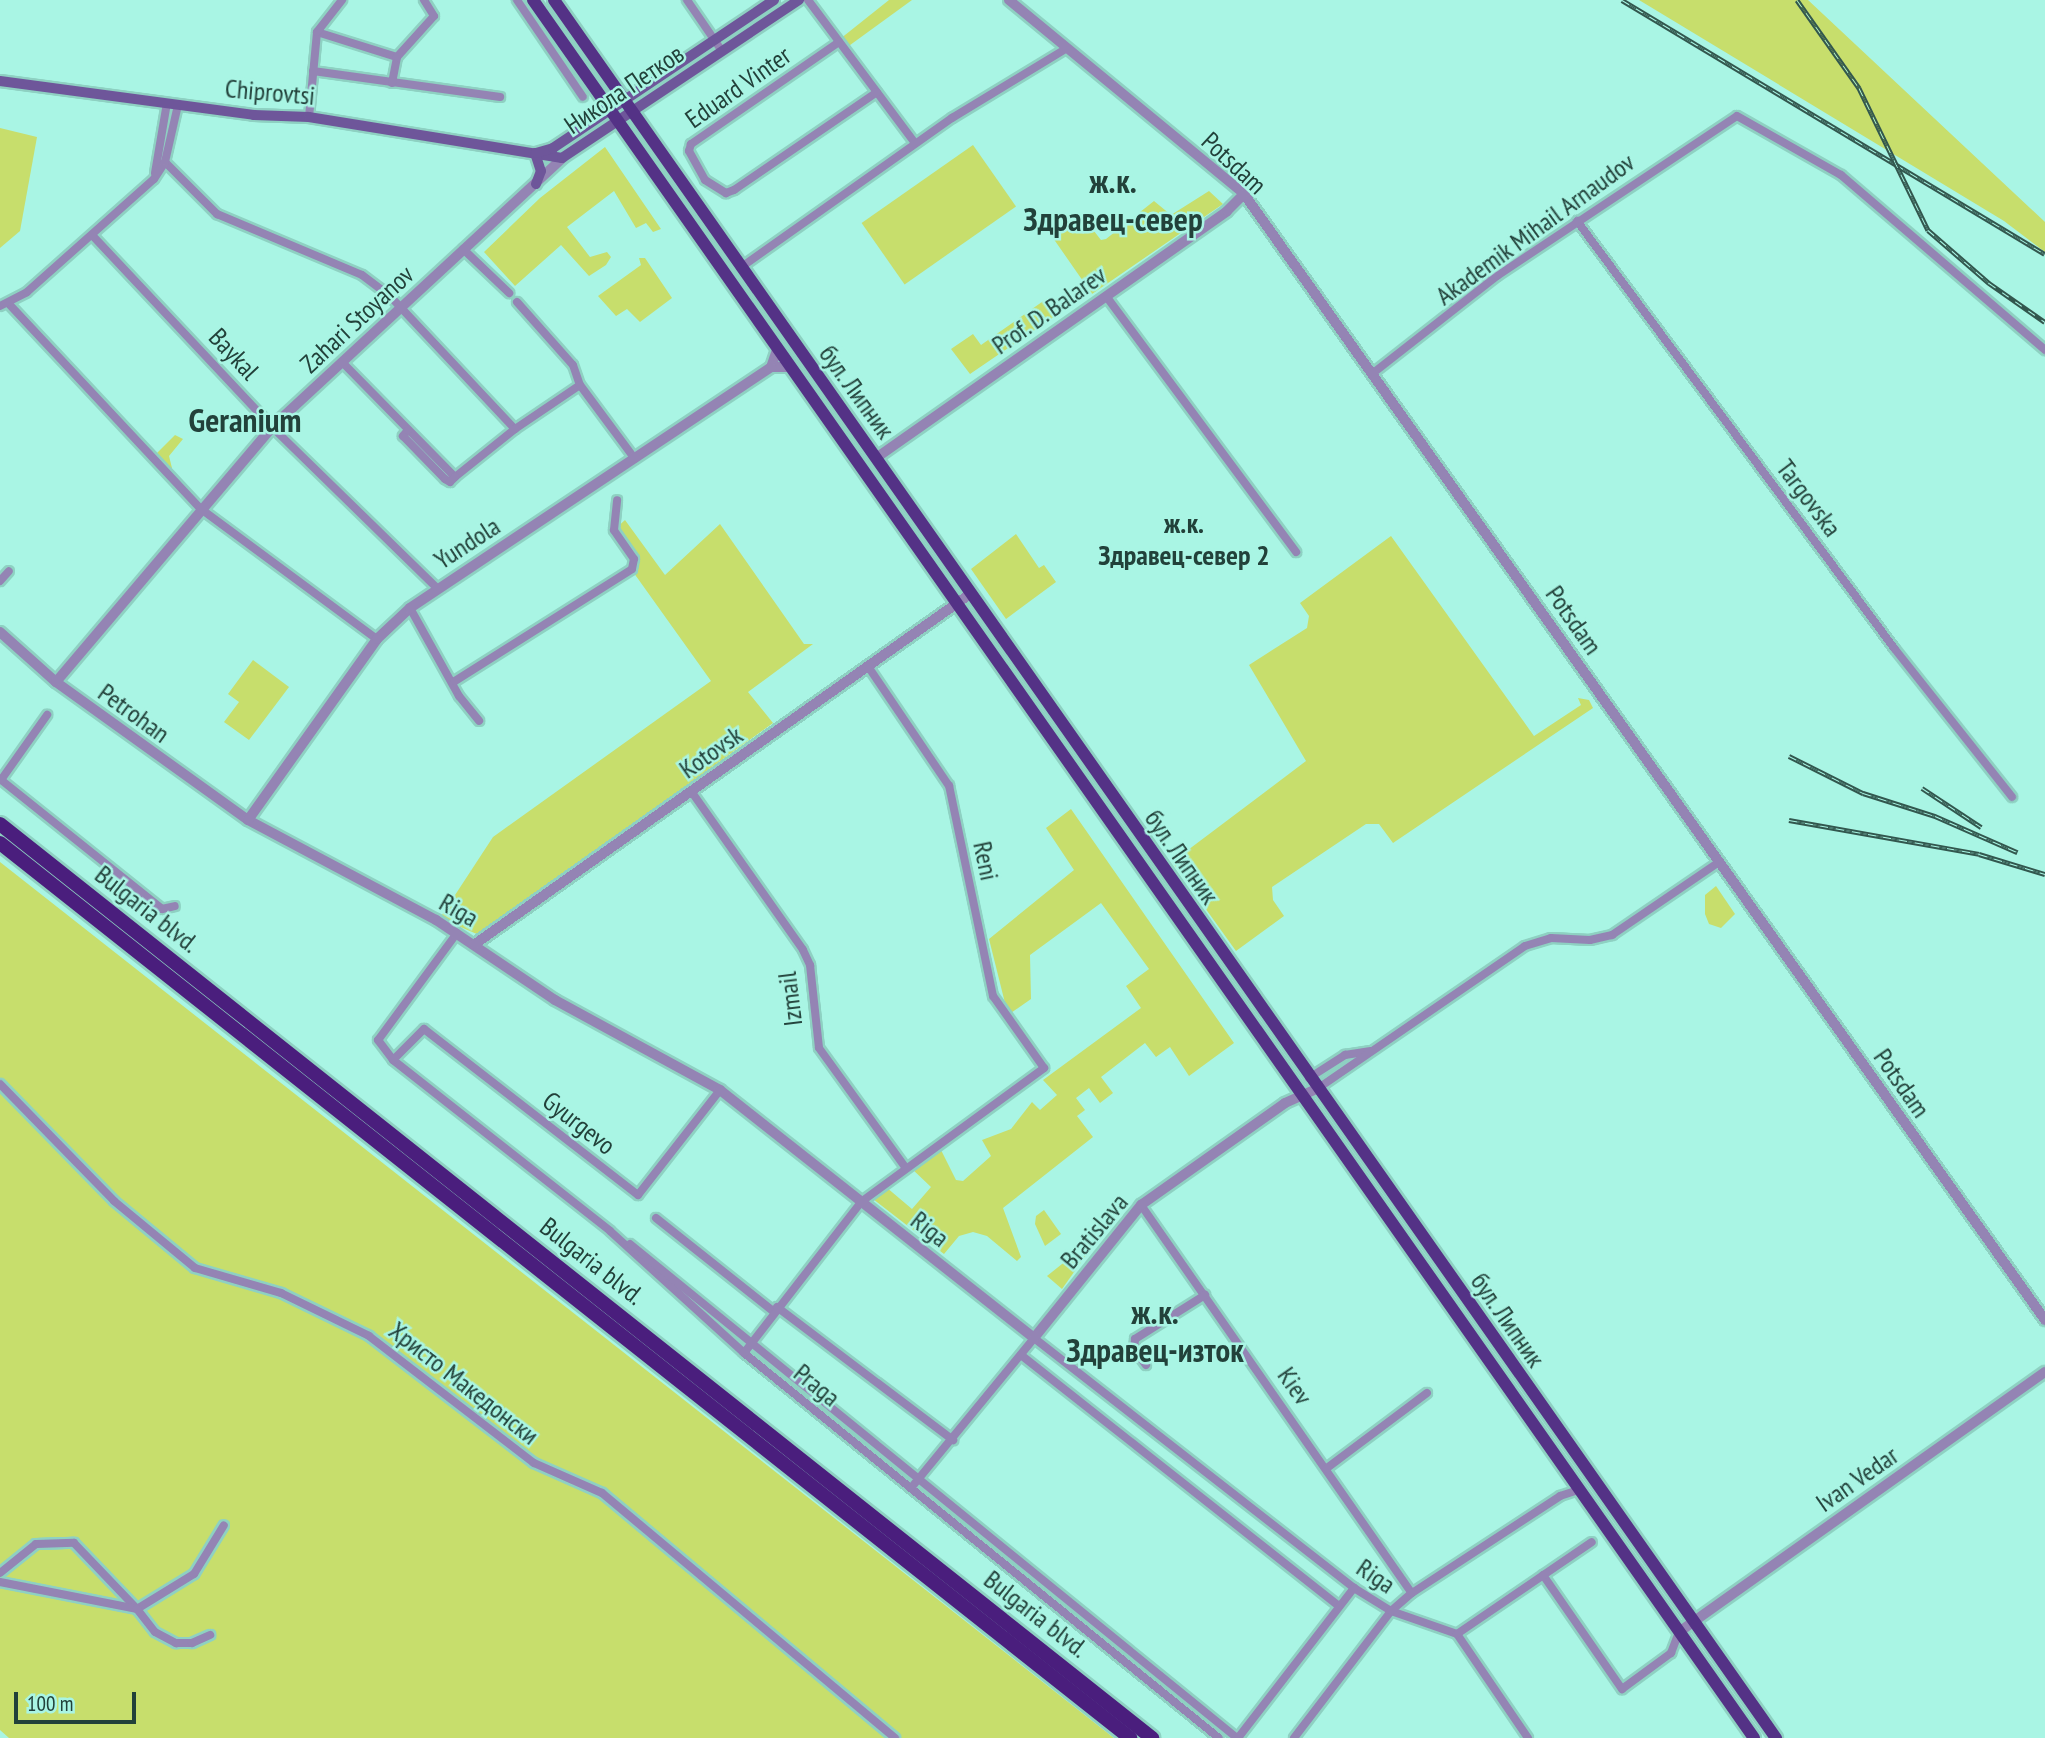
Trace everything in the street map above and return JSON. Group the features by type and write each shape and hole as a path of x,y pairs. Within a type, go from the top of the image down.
{"highway":[{"name":"Bulgaria blvd.","path":"0,824 1152,1738"},
{"name":"Bulgaria blvd.","path":"0,843 1130,1738"}],"main road":[{"name":"бул. Липник","path":"533,0 1754,1738"},
{"name":"бул. Липник","path":"554,0 1776,1738"},
{"name":"Никола Петков","path":"535,153 553,148 774,0"},
{"name":"Никола Петков","path":"535,153 562,158 799,0"},
{"name":"Chiprovtsi","path":"0,81 173,104 309,117 535,153"},
{"path":"535,153 541,171 536,184"}],"street":[{"path":"309,117 317,32 342,0"},
{"path":"393,83 397,57 434,16 424,0"},
{"path":"517,0 583,97"},
{"path":"687,0 722,51"},
{"path":"808,0 915,143"},
{"name":"Potsdam","path":"1009,0 1244,194 2045,1319"},
{"path":"317,32 397,57"},
{"name":"Eduard Vinter","path":"839,42 691,144 689,151 705,180 726,193 734,190 877,92"},
{"path":"740,268 915,143 1067,48"},
{"path":"313,71 500,97"},
{"path":"173,104 165,162 154,179 92,235 5,305 201,509 377,639"},
{"path":"154,179 173,104"},
{"name":"Akademik Mihail Arnaudov","path":"1372,374 1497,276 1724,121 1737,116 1840,175 2045,350"},
{"name":"Zahari Stoyanov","path":"56,682 272,427 562,158"},
{"path":"165,162 217,214 362,275 515,429"},
{"name":"Prof. D. Balarev","path":"876,458 1235,205 1244,194"},
{"name":"Targovska","path":"1577,221 1894,648 2012,797"},
{"name":"Baykal","path":"92,235 272,427 437,588"},
{"path":"463,249 509,293"},
{"path":"1107,296 1296,552"},
{"path":"517,302 573,365 580,385 635,459"},
{"path":"776,349 771,367 790,367"},
{"path":"342,362 455,477 515,429 580,385"},
{"name":"Yundola","path":"248,820 377,639 410,608 771,367"},
{"path":"454,681 632,569 634,559 614,530 617,499"},
{"path":"0,581 9,571"},
{"name":"Kotovsk","path":"475,944 869,668 970,594"},
{"path":"410,608 454,681 459,696 479,721"},
{"name":"Petrohan","path":"0,632 56,682 248,820"},
{"name":"Reni","path":"869,668 948,786 993,996 1044,1068 905,1167"},
{"path":"47,715 1,779 162,909 176,906"},
{"name":"Izmail","path":"691,791 803,950 810,965 819,1048 905,1167"},
{"name":"Riga","path":"248,820 457,933 555,1000 720,1090 1354,1588 1391,1611 1457,1634"},
{"path":"1300,1092 1374,1051 1525,946 1551,937 1590,940 1612,935 1719,862"},
{"path":"393,1060 377,1040 457,933"},
{"name":"Gyurgevo","path":"393,1060 424,1030 638,1195 720,1090"},
{"name":"Praga","path":"393,1060 610,1230 744,1353 1219,1738"},
{"name":"Христо Македонски","path":"0,1084 114,1201 195,1268 281,1293 369,1336 534,1463 602,1493 895,1738"},
{"name":"Bratislava","path":"911,1488 953,1440 1141,1205 1300,1092"},
{"path":"744,1353 775,1309 861,1202 905,1167"},
{"name":"Kiev","path":"1141,1205 1327,1468 1412,1594"},
{"path":"656,1218 953,1440"},
{"path":"610,1230 1237,1738 1354,1588"},
{"path":"1146,1366 1134,1349 1135,1339 1205,1296"},
{"path":"1021,1355 1339,1606"},
{"name":"Ivan Vedar","path":"1679,1632 2045,1372"},
{"path":"1327,1468 1427,1393"},
{"path":"1294,1738 1391,1611 1412,1594 1560,1496 1579,1490"},
{"path":"0,1582 137,1609 194,1574 224,1525"},
{"path":"1528,1738 1457,1634 1592,1542"},
{"path":"0,1573 36,1544 74,1543 137,1609 155,1632 176,1643 192,1643 210,1636"},
{"path":"1543,1575 1622,1689 1671,1653 1679,1632"}],"green space":[{"path":"889,0 912,0 846,48 840,39"},
{"path":"1639,0 1808,0 2045,222 2045,252 2004,221"},
{"path":"0,128 37,137 20,231 0,248"},
{"path":"973,145 1016,206 905,284 862,223"},
{"path":"605,147 661,229 653,232 646,223 636,228 614,191 567,227 590,257 607,252 611,257 606,265 589,276 561,245 515,286 484,252 540,198"},
{"path":"1209,191 1223,204 1092,294 1053,238 1083,217 1101,240 1106,239 1154,201 1171,215"},
{"path":"639,258 645,258 672,298 640,322 627,309 616,316 598,296 641,265"},
{"path":"1049,297 1061,312 970,374 951,349 973,334 981,345"},
{"path":"175,435 183,439 169,456 172,468 168,472 153,457"},
{"path":"625,520 665,575 720,524 804,644 813,644 748,692 773,723 479,935 440,918 493,837 711,681 631,569 634,559 614,530"},
{"path":"1016,534 1039,568 1044,565 1056,582 1006,619 971,569"},
{"path":"1391,536 1534,736 1581,705 1578,698 1589,700 1593,708 1393,843 1379,824 1366,824 1272,887 1273,900 1284,916 1236,951 1172,862 1306,761 1249,665 1307,628 1309,616 1300,603"},
{"path":"253,660 289,687 249,740 224,722 239,702 228,694"},
{"path":"1071,809 1234,1043 1189,1076 1170,1047 1156,1057 1145,1043 1101,1077 1113,1093 1100,1103 1089,1088 1076,1098 1085,1110 1077,1116 1093,1137 1003,1208 1021,1257 1017,1261 987,1236 973,1232 959,1236 944,1254 873,1199 886,1187 912,1209 931,1187 911,1168 941,1150 956,1180 963,1181 991,1156 982,1140 1011,1129 1032,1102 1040,1110 1057,1095 1043,1080 1141,1008 1126,986 1149,969 1101,903 1030,955 1031,999 1008,1015 989,939 1074,870 1046,828"},
{"path":"0,862 1114,1738 9,1738 0,1730"},
{"path":"1716,886 1735,914 1721,928 1709,924 1705,914 1705,895"},
{"path":"1044,1210 1061,1234 1045,1246 1035,1224 1036,1216"},
{"path":"1094,1244 1062,1289 1047,1276 1062,1264"}],"railway":[{"path":"1622,0 2045,254"},
{"path":"1797,0 1859,88 1928,230 1989,283 2045,322"},
{"path":"1789,756 1863,793 1935,816 2017,852"},
{"path":"1922,788 1981,827"},
{"path":"1789,820 1979,854 2045,874"}],"district":[{"name":"ж.к. Здравец-север","path":"1113,200"},
{"name":"Geranium","path":"245,420"},
{"name":"ж.к. Здравец-север 2","path":"1184,539"},
{"name":"ж.к. Здравец-изток","path":"1155,1331"}]}
